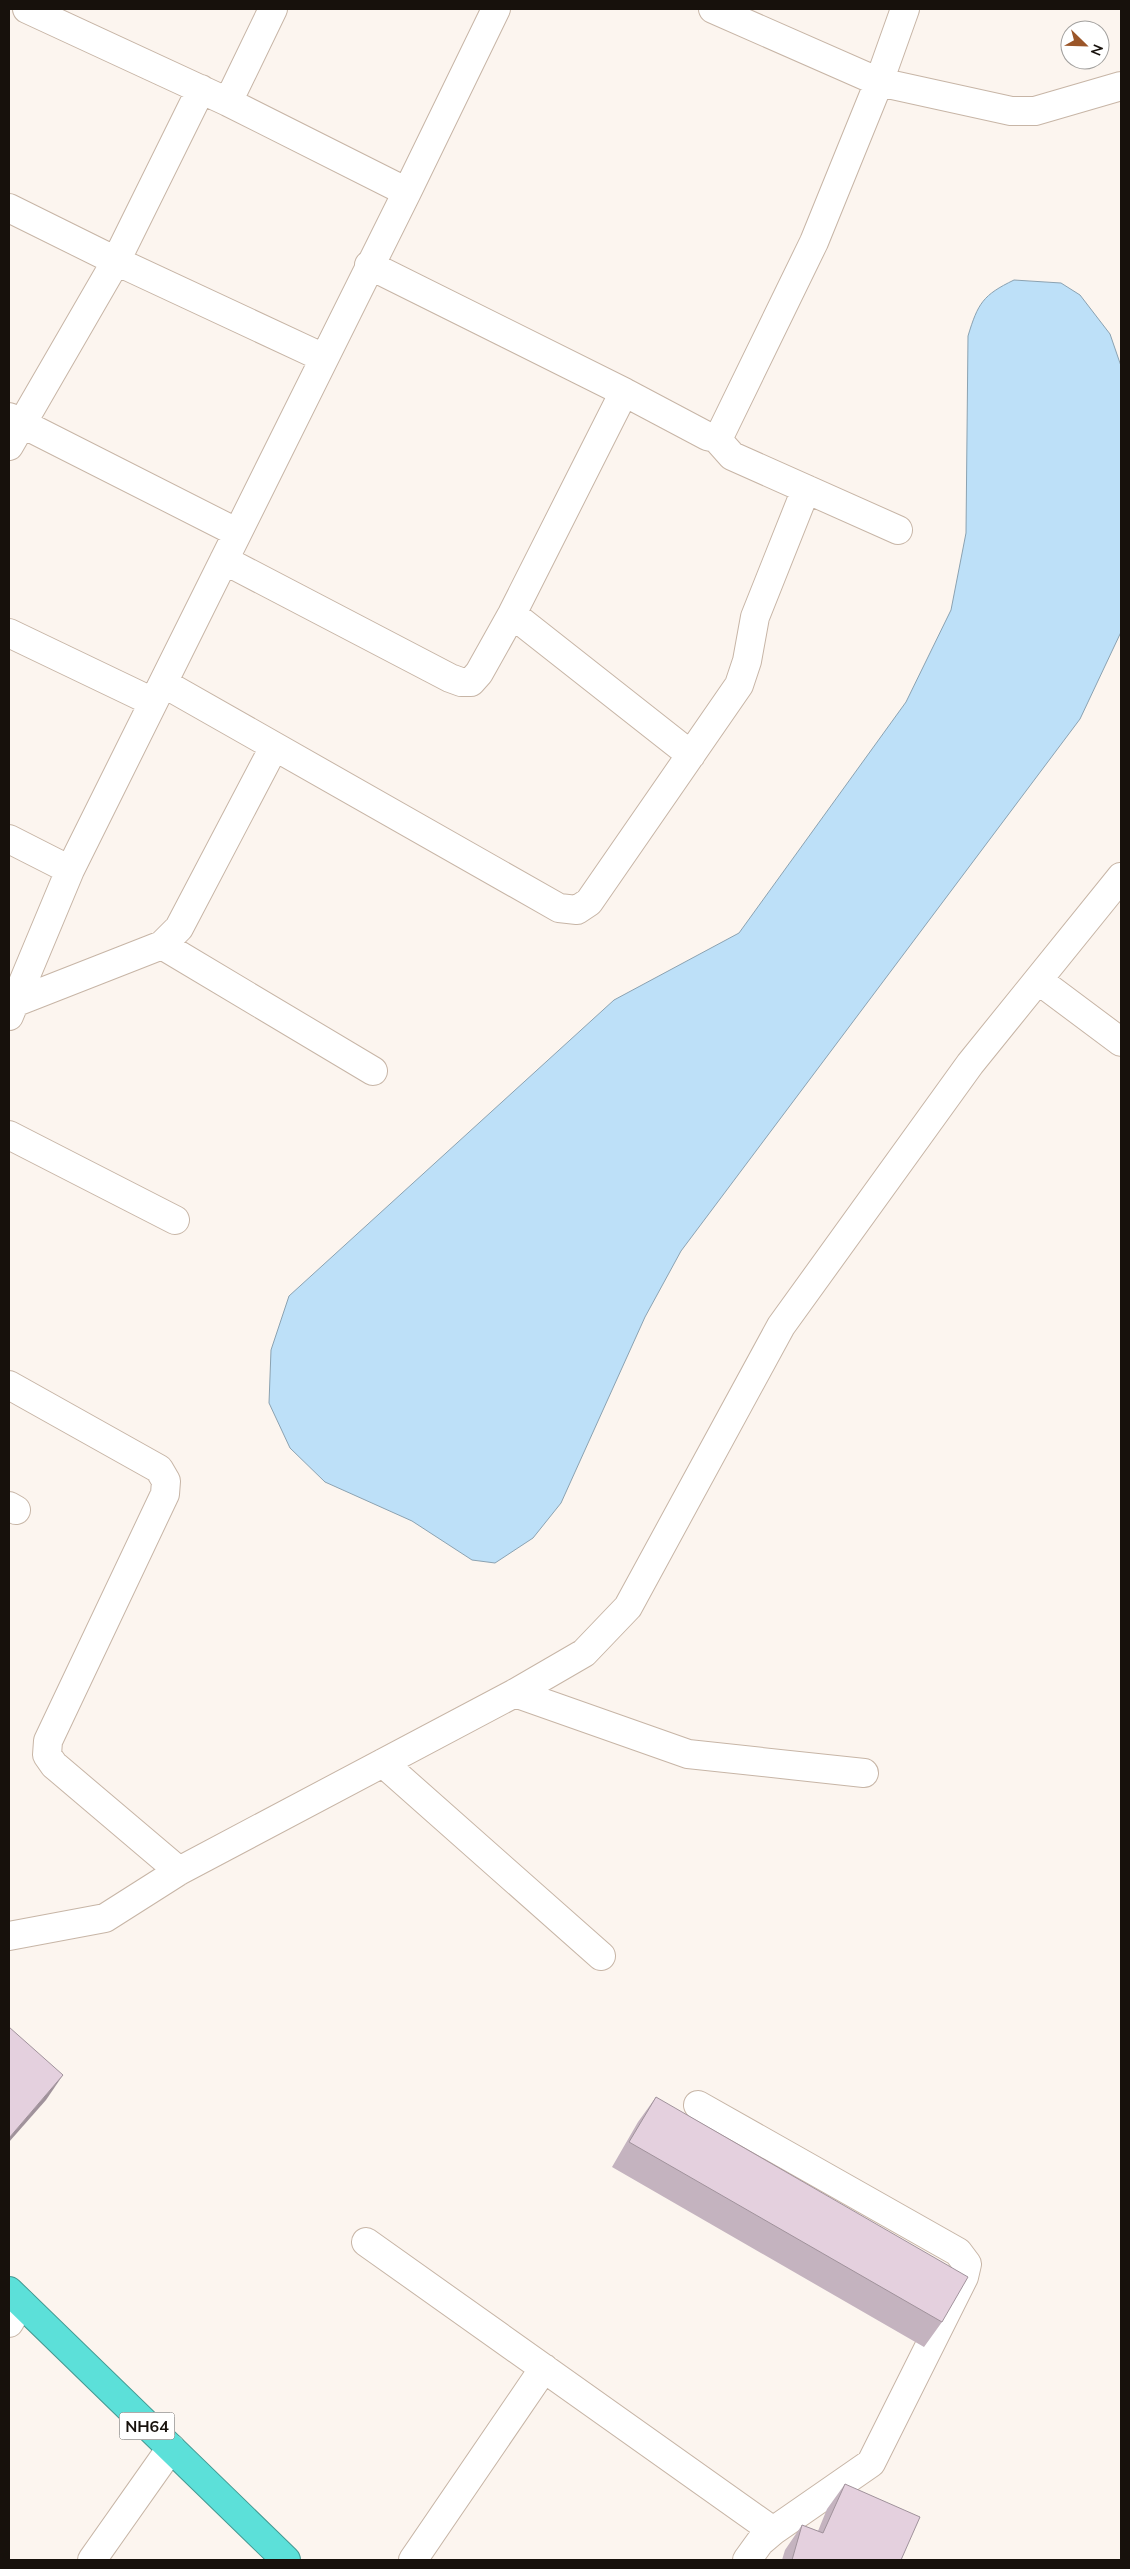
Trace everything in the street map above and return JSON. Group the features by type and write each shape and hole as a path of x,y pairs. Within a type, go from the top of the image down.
{"highway":[{"name":"NH64","path":"13,2305 171,2448 286,2560"}],"street":[{"path":"228,102 273,9"},
{"path":"12,1010 70,870 369,265 408,192 496,9"},
{"path":"713,9 766,19 879,82 1011,111 1034,111 1121,86"},
{"path":"716,438 721,432 814,242 879,82 905,9"},
{"path":"42,12 408,192"},
{"path":"201,89 116,261 13,428 236,532"},
{"path":"9,208 116,261 324,358"},
{"path":"369,265 624,392 706,436 716,438 732,456 898,530"},
{"path":"224,560 461,682 471,682 479,673 512,614 624,392"},
{"path":"9,633 158,693 274,746 559,908 577,910 590,902 739,685 747,661 756,617 806,489"},
{"path":"512,614 691,755"},
{"path":"12,1010 162,945 179,928 274,746"},
{"path":"9,839 70,870"},
{"path":"9,1936 105,1918 179,1871 515,1693 584,1653 628,1607 781,1326 970,1064 1121,877"},
{"path":"162,945 373,1071"},
{"path":"1038,980 1121,1042"},
{"path":"9,1135 175,1220"},
{"path":"9,1385 159,1469 166,1480 165,1494 48,1741 47,1755 54,1765 179,1871"},
{"path":"515,1693 688,1754 864,1773"},
{"path":"383,1763 601,1956"},
{"path":"698,2105 958,2252 967,2264 964,2277 870,2463 773,2531 760,2542 747,2560"},
{"path":"366,2242 773,2531"},
{"path":"413,2560 544,2368"},
{"path":"92,2560 171,2448"}],"water":[{"path":"1014,280 1061,283 1080,295 1110,334 1121,366 1121,632 1080,719 681,1251 645,1317 561,1503 533,1538 495,1563 472,1560 412,1521 325,1482 290,1448 269,1403 271,1350 289,1296 614,1000 739,933 906,702 951,610 966,533 968,336 975,315 983,301 995,290"}],"building":[{"path":"9,2027 63,2075 9,2138"},
{"path":"656,2097 968,2277 942,2322 629,2142"},
{"path":"845,2484 920,2517 901,2560 792,2560 802,2525 823,2533"}]}
